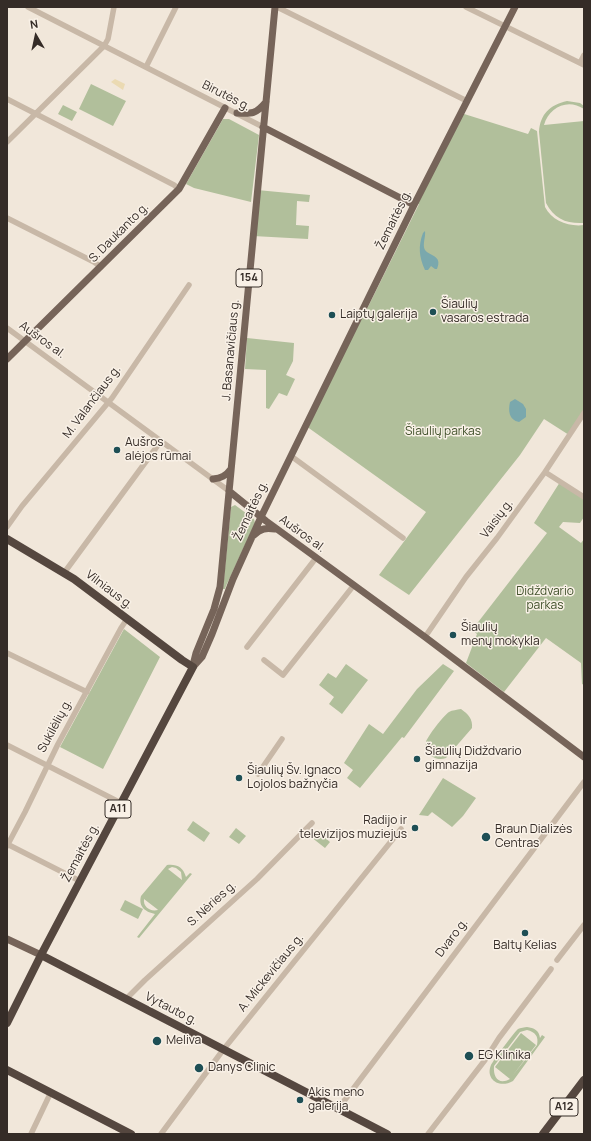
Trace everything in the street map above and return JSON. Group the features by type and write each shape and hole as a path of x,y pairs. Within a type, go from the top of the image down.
{"highway":[{"name":"Vilniaus g.","path":"7,539 64,573 193,667"},
{"name":"Žemaitės g.","path":"7,1023 160,726 193,667"},
{"name":"Vytauto g.","path":"41,955 387,1134"},
{"path":"7,1070 131,1134"},
{"name":"A12","path":"543,1134 584,1080"}],"main road":[{"name":"J. Basanavičiaus g.","path":"193,667 196,653 214,609 220,587 263,127 276,7"},
{"name":"Žemaitės g.","path":"193,667 202,657 233,579 261,517 414,205 514,7"},
{"path":"236,114 253,113 259,110 266,101"},
{"name":"S. Daukanto g.","path":"7,359 179,189 225,108"},
{"name":"Birutės g.","path":"263,127 414,205"},
{"path":"213,478 222,478 228,474 231,469"},
{"name":"Aušros al.","path":"229,491 261,517 425,637 584,757"},
{"path":"251,539 258,531 264,528 278,529"},
{"name":"Vytauto g.","path":"7,939 41,955"}],"street":[{"name":"Birutės g.","path":"28,7 263,127"},
{"path":"7,142 104,46 108,39 114,7"},
{"path":"146,67 176,7"},
{"path":"276,7 467,101"},
{"path":"466,7 582,64 584,54"},
{"path":"7,99 174,184 179,189"},
{"path":"7,218 101,266"},
{"name":"M. Valančiaus g.","path":"7,527 22,506 109,402 189,285"},
{"name":"Aušros al.","path":"7,328 229,491"},
{"name":"Vaisių g.","path":"425,637 466,578 545,472 584,413"},
{"path":"64,573 161,441"},
{"path":"291,456 403,538"},
{"path":"545,472 584,497"},
{"path":"246,646 316,558"},
{"path":"264,660 283,676 354,585"},
{"name":"Sukilėlių g.","path":"7,845 47,766 127,619"},
{"path":"7,653 87,692"},
{"path":"258,774 282,739"},
{"path":"7,746 121,803"},
{"name":"Dvaro g.","path":"338,1108 584,782"},
{"name":"S. Nėries g.","path":"126,999 257,878 312,823"},
{"name":"A. Mickevičiaus g.","path":"161,1134 223,1050 401,829"},
{"path":"7,845 80,881"},
{"path":"557,960 584,925"},
{"path":"428,1134 551,969"},
{"path":"31,1134 51,1092"}],"green space":[{"path":"91,84 126,101 113,126 79,109"},
{"path":"567,101 580,103 584,106 584,109 572,104 560,106 550,113 544,125 584,121 584,223 572,223 557,217 546,203 539,132 541,120 551,108"},
{"path":"63,105 77,112 72,121 58,114"},
{"name":"Šiaulių parkas","path":"461,113 528,134 531,128 537,131 545,207 552,216 562,222 573,225 584,225 584,413 569,435 544,419 520,455 409,595 379,575 426,512 306,426 359,317 363,317 419,204 414,205"},
{"path":"223,119 229,119 259,135 251,202 194,188 186,184"},
{"path":"257,190 310,195 309,202 297,201 296,225 309,226 308,239 253,236"},
{"path":"247,338 294,343 293,361 286,375 295,379 287,396 279,393 269,409 266,408 266,370 245,369"},
{"name":"Didždvario parkas","path":"560,482 584,497 584,517 580,523 563,522 559,527 581,543 584,539 584,685 582,684 581,663 546,638 504,692 466,663 477,634 472,630 547,533 534,523"},
{"path":"235,505 254,519 255,523 225,589 223,589 231,507"},
{"path":"124,629 160,657 103,769 60,747"},
{"path":"346,664 368,680 342,714 329,704 334,697 319,685 328,673 336,678"},
{"path":"443,664 454,671 404,738 402,737 360,788 347,778 353,770 344,763 369,724 383,734 417,689"},
{"path":"461,709 470,717 472,728 446,758 435,758 427,750 426,742 429,736 449,712"},
{"path":"443,778 476,798 463,816 452,827 432,812 428,816 419,815"},
{"path":"193,821 210,833 204,842 187,830"},
{"path":"236,828 246,836 239,844 229,837"},
{"path":"316,830 330,842 325,848 311,837"},
{"path":"167,865 179,867 186,877 190,873 192,874 139,938 137,937 155,914 149,912 142,906 140,900 141,896","holes":["172,867 181,872 182,880 168,869","144,899 157,909 158,910 150,910 146,907"]},
{"path":"125,900 143,909 138,919 120,910"},
{"path":"526,1027 536,1030 539,1033 540,1038 542,1035 545,1037 513,1081 503,1084 494,1081 490,1075 491,1065 516,1031","holes":["527,1030 537,1037 537,1045 513,1075 536,1045 521,1033 495,1067 510,1079 500,1081 496,1077 494,1066 520,1032"]}],"sand":[{"path":"115,79 125,84 123,90 111,82"}],"water":[{"path":"425,231 424,248 427,252 437,258 437,269 431,266 428,270 425,270 421,261 420,242"},
{"path":"515,399 523,404 526,409 526,417 519,422 511,417 509,412 510,402"}],"place":[{"name":"Šiaulių vasaros estrada","path":"433,312"},
{"name":"Laiptų galerija","path":"332,315"},
{"name":"Aušros alėjos rūmai","path":"117,450"},
{"name":"Šiaulių menų mokykla","path":"453,635"},
{"name":"Šiaulių Didždvario gimnazija","path":"417,759"},
{"name":"Šiaulių Šv. Ignaco Lojolos bažnyčia","path":"239,778"},
{"name":"Radijo ir televizijos muziejus","path":"415,828"},
{"name":"Braun Dializės Centras","path":"486,837"},
{"name":"Baltų Kelias","path":"525,933"},
{"name":"Meliva","path":"157,1041"},
{"name":"EG Klinika","path":"469,1056"},
{"name":"Danys Clinic","path":"199,1068"},
{"name":"Akis meno galerija","path":"300,1100"}]}
